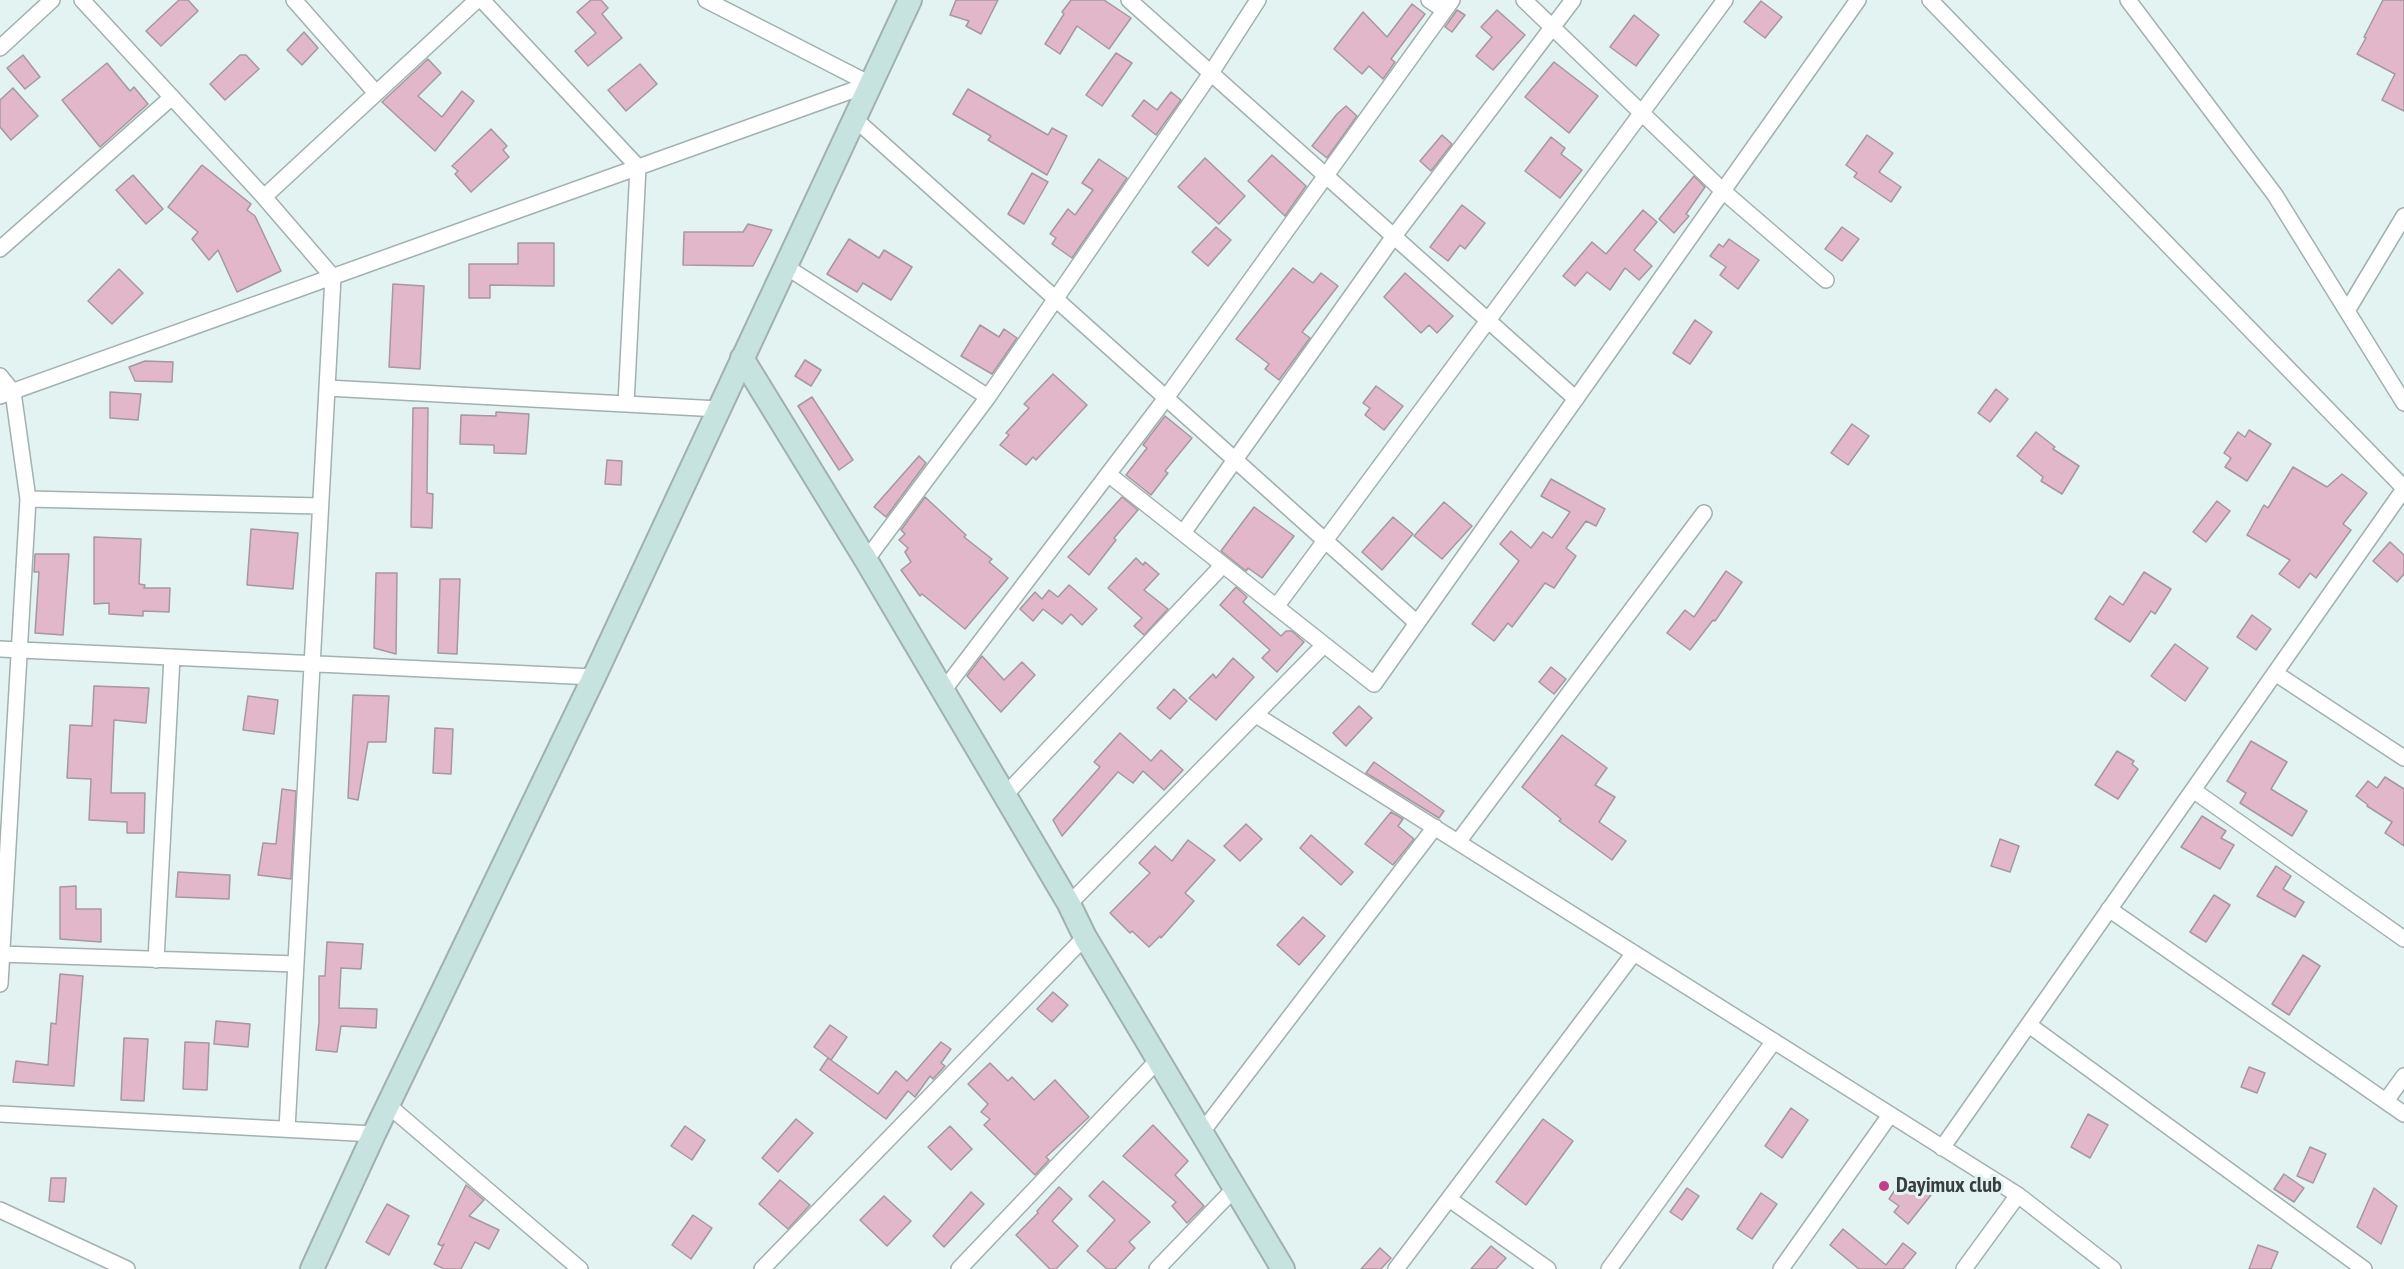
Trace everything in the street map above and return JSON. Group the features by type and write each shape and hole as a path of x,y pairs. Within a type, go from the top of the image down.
{"street":[{"path":"0,48 52,0"},
{"path":"82,0 264,197 333,277 287,1129"},
{"path":"294,0 376,93"},
{"path":"264,197 477,0"},
{"path":"482,0 638,167 626,404"},
{"path":"706,0 870,84"},
{"path":"312,1269 374,1134 594,677 910,0"},
{"path":"1129,0 1576,399"},
{"path":"866,560 988,397 1211,73 1258,0"},
{"path":"943,691 1166,398 1448,5 1429,0"},
{"path":"1524,0 1723,191 1826,280"},
{"path":"1183,533 1394,236 1573,0"},
{"path":"1276,607 1725,0"},
{"path":"1108,474 1374,684 1858,0"},
{"path":"1930,0 2404,488 1942,1148"},
{"path":"2128,0 2275,195 2404,403"},
{"path":"7,394 870,84"},
{"path":"0,249 172,97"},
{"path":"855,119 1417,623"},
{"path":"2347,311 2404,216"},
{"path":"785,266 988,397"},
{"path":"742,358 866,560 1070,904 1085,937 1283,1269"},
{"path":"0,376 7,394 28,499 20,650 6,798 0,984"},
{"path":"327,388 718,409"},
{"path":"28,499 320,506"},
{"path":"1458,842 1704,513"},
{"path":"1005,795 1223,565"},
{"path":"1070,904 1324,645"},
{"path":"0,649 594,677"},
{"path":"156,960 172,657"},
{"path":"2275,673 2404,758"},
{"path":"1256,715 2018,1195 2113,1269"},
{"path":"2193,790 2404,939"},
{"path":"1202,1132 1435,827"},
{"path":"2109,909 2404,1114"},
{"path":"762,1269 1085,937"},
{"path":"1396,1269 1634,953"},
{"path":"1,954 296,964"},
{"path":"2029,1025 2364,1269"},
{"path":"1610,1269 1774,1041"},
{"path":"959,1269 1158,1060"},
{"path":"2386,1101 2404,1076"},
{"path":"389,1106 580,1269"},
{"path":"0,1114 374,1134"},
{"path":"1781,1269 1890,1115"},
{"path":"1157,1269 1235,1188"},
{"path":"1964,1269 2018,1195"},
{"path":"1449,1199 1548,1269"},
{"path":"0,1204 0,1210 127,1269"}],"building":[{"path":"179,0 188,0 198,11 161,46 146,31"},
{"path":"591,0 601,0 608,8 602,14 622,38 588,66 575,51 596,33 577,12"},
{"path":"956,0 998,0 981,34 966,26 969,21 950,15"},
{"path":"1071,0 1104,0 1131,18 1109,49 1077,26 1060,54 1045,44"},
{"path":"2383,0 2404,0 2404,111 2382,100 2395,74 2357,54"},
{"path":"1761,1 1782,17 1765,38 1744,22"},
{"path":"1412,4 1425,14 1391,59 1395,62 1383,79 1369,66 1362,74 1334,49 1363,12 1387,37"},
{"path":"1457,10 1465,15 1452,32 1445,27"},
{"path":"1497,10 1525,35 1493,70 1476,56 1492,37 1481,27"},
{"path":"1634,15 1659,35 1636,66 1610,47"},
{"path":"304,32 318,48 302,65 287,50"},
{"path":"1116,53 1132,63 1102,106 1086,95"},
{"path":"23,55 40,77 25,89 7,68"},
{"path":"240,55 246,55 259,69 225,100 210,84"},
{"path":"428,59 441,73 418,96 442,117 462,91 474,101 435,151 382,102"},
{"path":"1554,62 1598,96 1569,133 1525,97"},
{"path":"107,63 130,91 134,87 148,104 100,147 62,100"},
{"path":"640,64 657,84 626,111 608,90"},
{"path":"13,88 38,116 11,140 0,127 0,100"},
{"path":"968,89 1048,135 1052,128 1067,136 1047,175 988,140 991,136 953,114"},
{"path":"1171,92 1181,100 1156,135 1132,116 1144,100 1157,110"},
{"path":"1346,106 1357,116 1327,158 1312,146"},
{"path":"491,129 507,146 503,150 509,157 471,192 455,174 458,171 452,166"},
{"path":"1442,135 1452,144 1431,171 1420,161"},
{"path":"1867,135 1893,153 1879,172 1901,187 1891,202 1854,177 1857,173 1846,165"},
{"path":"1551,137 1565,148 1561,154 1582,170 1560,198 1525,171"},
{"path":"1272,155 1306,186 1285,216 1248,181"},
{"path":"1205,158 1245,196 1219,224 1178,187"},
{"path":"1099,159 1127,178 1072,258 1052,244 1056,238 1050,234 1068,209 1075,215 1093,190 1082,183"},
{"path":"202,165 251,204 247,210 255,216 281,271 237,292 218,250 209,260 192,239 198,232 168,207"},
{"path":"1032,173 1048,182 1024,224 1008,214"},
{"path":"133,175 163,209 146,224 116,190"},
{"path":"1694,176 1705,187 1686,214 1689,216 1674,233 1659,219"},
{"path":"1462,205 1485,223 1465,249 1460,245 1448,261 1430,247"},
{"path":"1643,210 1657,222 1634,250 1652,266 1639,280 1625,268 1610,290 1587,272 1575,286 1563,276 1592,242 1606,254"},
{"path":"748,224 772,230 753,266 683,265 684,232 743,232"},
{"path":"1216,227 1231,240 1208,266 1192,252"},
{"path":"1842,227 1859,239 1842,261 1825,249"},
{"path":"849,239 879,258 884,250 912,267 891,300 863,283 857,292 827,274"},
{"path":"1729,239 1759,260 1738,289 1720,275 1726,267 1710,256 1719,244 1723,247"},
{"path":"518,243 554,243 554,286 490,285 490,298 469,298 469,264 518,264"},
{"path":"1293,268 1313,283 1321,273 1338,286 1302,332 1310,338 1279,380 1265,369 1269,364 1236,339"},
{"path":"119,269 143,293 112,324 88,301"},
{"path":"1405,273 1453,316 1437,333 1429,325 1421,333 1384,297"},
{"path":"393,284 424,286 420,369 389,367"},
{"path":"1695,320 1712,332 1690,364 1673,353"},
{"path":"980,325 999,337 1004,329 1017,338 992,374 961,356"},
{"path":"805,360 821,370 811,386 795,376"},
{"path":"145,361 173,362 172,382 135,381 129,367"},
{"path":"1053,374 1087,405 1036,460 1033,457 1026,465 1000,445 1009,435 1006,433 1029,408 1024,404"},
{"path":"1376,386 1403,406 1384,430 1365,415 1370,408 1363,403"},
{"path":"1996,389 2008,399 1990,422 1978,413"},
{"path":"110,392 141,394 138,420 110,418"},
{"path":"812,397 853,460 839,470 798,406"},
{"path":"413,408 428,408 427,493 433,494 432,528 411,527"},
{"path":"496,412 529,414 526,454 494,453 494,445 460,444 461,415 496,416"},
{"path":"1165,416 1192,438 1165,471 1168,473 1151,495 1126,475 1147,448 1143,445"},
{"path":"1852,424 1869,436 1848,465 1831,453"},
{"path":"2249,430 2271,444 2247,481 2225,467 2231,458 2224,453 2238,432 2245,437"},
{"path":"2036,432 2055,447 2053,449 2079,466 2062,494 2041,481 2043,477 2017,456"},
{"path":"919,456 926,463 886,517 874,507"},
{"path":"607,460 622,461 621,485 605,484"},
{"path":"2293,467 2327,487 2342,474 2367,493 2343,524 2351,530 2316,578 2310,573 2299,588 2279,574 2290,560 2247,535 2264,505 2268,508"},
{"path":"1551,479 1605,509 1596,526 1586,521 1566,548 1576,556 1554,588 1545,583 1512,627 1508,623 1494,641 1472,624 1519,561 1500,544 1511,531 1531,548 1543,532 1552,538 1570,512 1541,496"},
{"path":"925,497 966,535 964,537 992,559 989,562 1008,578 965,629 922,594 920,596 901,570 911,562 905,552 908,548 899,540 905,534 901,530"},
{"path":"1122,497 1138,510 1114,538 1116,540 1089,575 1068,557"},
{"path":"2217,501 2230,511 2206,542 2193,532"},
{"path":"1444,502 1472,526 1442,559 1414,536"},
{"path":"1254,507 1294,536 1262,578 1248,568 1246,571 1221,551"},
{"path":"1393,517 1413,534 1382,570 1362,552"},
{"path":"251,529 298,533 293,589 247,585"},
{"path":"94,537 141,539 139,584 145,585 144,588 170,588 169,612 143,611 143,616 109,614 109,603 94,604"},
{"path":"2390,542 2404,555 2404,574 2397,582 2373,561"},
{"path":"35,554 69,554 63,635 35,633 39,572 34,572"},
{"path":"1136,558 1143,565 1145,562 1159,574 1144,590 1168,609 1144,635 1134,626 1142,618 1108,588"},
{"path":"1726,571 1742,582 1715,621 1713,620 1690,650 1667,633 1685,610 1694,617"},
{"path":"2144,572 2171,589 2155,614 2151,611 2130,642 2095,619 2110,596 2123,605"},
{"path":"376,573 397,573 396,654 374,648"},
{"path":"440,579 460,579 457,654 438,653"},
{"path":"1069,585 1097,609 1082,625 1071,614 1062,624 1043,609 1033,621 1020,609 1035,592 1042,599 1049,590 1058,597"},
{"path":"1236,587 1247,597 1243,602 1281,636 1286,631 1292,631 1304,642 1277,672 1262,658 1270,650 1220,605"},
{"path":"2252,615 2271,629 2256,650 2237,637"},
{"path":"2175,644 2208,668 2185,701 2151,676"},
{"path":"982,656 1004,680 1022,662 1035,675 1001,712 967,676"},
{"path":"1233,658 1254,677 1216,720 1189,698 1213,674 1216,678"},
{"path":"1551,667 1566,679 1554,694 1539,682"},
{"path":"94,686 149,688 146,723 114,720 111,793 145,793 144,833 127,833 127,822 89,820 91,779 67,778 70,725 92,726"},
{"path":"1174,689 1187,701 1170,719 1157,708"},
{"path":"353,695 389,696 386,742 368,742 358,800 348,798"},
{"path":"248,696 278,700 274,734 243,730"},
{"path":"1359,706 1372,718 1346,746 1333,733"},
{"path":"435,728 453,729 451,774 433,773"},
{"path":"1120,733 1151,761 1161,750 1183,770 1164,790 1143,771 1133,783 1118,772 1062,836 1053,820 1100,767 1094,762"},
{"path":"1562,735 1607,768 1595,785 1615,797 1599,822 1626,841 1612,860 1559,821 1561,819 1522,787"},
{"path":"2251,741 2287,762 2271,789 2307,811 2292,836 2240,803 2246,793 2227,781"},
{"path":"2117,751 2134,761 2132,764 2138,769 2118,799 2095,785"},
{"path":"1374,762 1444,811 1439,818 1366,773"},
{"path":"2385,777 2404,789 2404,846 2385,833 2392,822 2356,796 2368,781 2377,788"},
{"path":"282,789 296,791 291,879 258,875 263,843 276,844"},
{"path":"1391,812 1403,819 1398,826 1414,839 1393,865 1365,844"},
{"path":"2202,816 2226,831 2221,838 2234,845 2220,869 2181,847"},
{"path":"1246,824 1262,839 1240,861 1224,846"},
{"path":"1311,835 1353,872 1341,885 1300,848"},
{"path":"2000,839 2019,846 2010,872 1991,866"},
{"path":"1188,840 1215,860 1185,893 1194,901 1161,938 1160,936 1149,947 1132,931 1130,933 1110,913 1150,873 1139,863 1155,846 1172,861"},
{"path":"2276,866 2291,876 2283,889 2304,902 2295,917 2257,896"},
{"path":"178,872 230,875 229,899 176,897"},
{"path":"76,886 76,909 101,909 101,942 60,939 60,887"},
{"path":"2214,895 2230,905 2206,942 2190,932"},
{"path":"1303,917 1325,936 1299,965 1277,945"},
{"path":"327,942 363,944 361,969 341,968 339,1008 377,1009 376,1028 341,1026 337,1052 316,1050 319,1022 319,976 325,976"},
{"path":"2303,955 2320,966 2289,1015 2272,1004"},
{"path":"60,974 83,976 74,1086 13,1082 16,1061 48,1065 51,1023 56,1024"},
{"path":"1053,992 1068,1005 1052,1022 1037,1009"},
{"path":"216,1021 250,1024 248,1047 214,1044"},
{"path":"830,1025 847,1037 831,1060 814,1047"},
{"path":"124,1038 148,1039 144,1101 121,1100"},
{"path":"185,1042 209,1043 207,1090 183,1089"},
{"path":"941,1042 951,1049 941,1063 945,1066 933,1079 930,1076 915,1097 908,1091 886,1119 820,1070 828,1058 878,1094 896,1071 907,1081"},
{"path":"990,1063 1008,1081 1012,1077 1034,1100 1055,1080 1089,1117 1046,1157 1049,1160 1035,1175 984,1125 990,1119 981,1112 988,1104 968,1084"},
{"path":"2249,1067 2265,1073 2257,1093 2241,1087"},
{"path":"1791,1108 1808,1120 1782,1158 1765,1146"},
{"path":"2088,1114 2108,1125 2090,1158 2071,1147"},
{"path":"796,1119 813,1133 778,1172 762,1158"},
{"path":"1543,1119 1573,1141 1526,1205 1496,1182"},
{"path":"1153,1125 1188,1161 1175,1175 1204,1206 1187,1223 1172,1206 1176,1202 1123,1156"},
{"path":"685,1126 705,1140 692,1160 671,1146"},
{"path":"950,1126 972,1149 951,1170 928,1147"},
{"path":"2310,1147 2326,1154 2313,1183 2297,1176"},
{"path":"2284,1174 2304,1188 2294,1202 2274,1189"},
{"path":"1904,1176 1931,1195 1908,1224 1894,1212 1899,1206 1889,1199"},
{"path":"51,1178 66,1178 64,1202 49,1201"},
{"path":"780,1180 810,1205 788,1229 759,1204"},
{"path":"1103,1181 1150,1222 1129,1242 1135,1248 1115,1269 1107,1269 1087,1251 1115,1220 1089,1196"},
{"path":"466,1185 484,1200 469,1216 499,1230 489,1249 475,1242 461,1269 444,1269 434,1264 444,1244 442,1246 438,1244"},
{"path":"1059,1187 1072,1199 1052,1221 1078,1246 1056,1269 1050,1269 1016,1235"},
{"path":"1687,1188 1699,1196 1682,1220 1670,1212"},
{"path":"2374,1188 2397,1206 2381,1244 2357,1227"},
{"path":"971,1192 984,1204 944,1247 933,1236"},
{"path":"1761,1193 1777,1204 1752,1239 1737,1229"},
{"path":"884,1196 911,1221 887,1246 860,1220"},
{"path":"387,1204 409,1216 389,1255 366,1242"},
{"path":"693,1215 712,1228 691,1259 672,1245"},
{"path":"1843,1229 1886,1265 1903,1243 1916,1253 1903,1269 1859,1269 1830,1245"},
{"path":"2258,1245 2278,1252 2271,1269 2249,1269"},
{"path":"1491,1246 1506,1258 1496,1269 1471,1269"},
{"path":"1380,1248 1391,1258 1381,1269 1361,1269"}],"place":[{"name":"Dayimux club","path":"1884,1186"}]}
